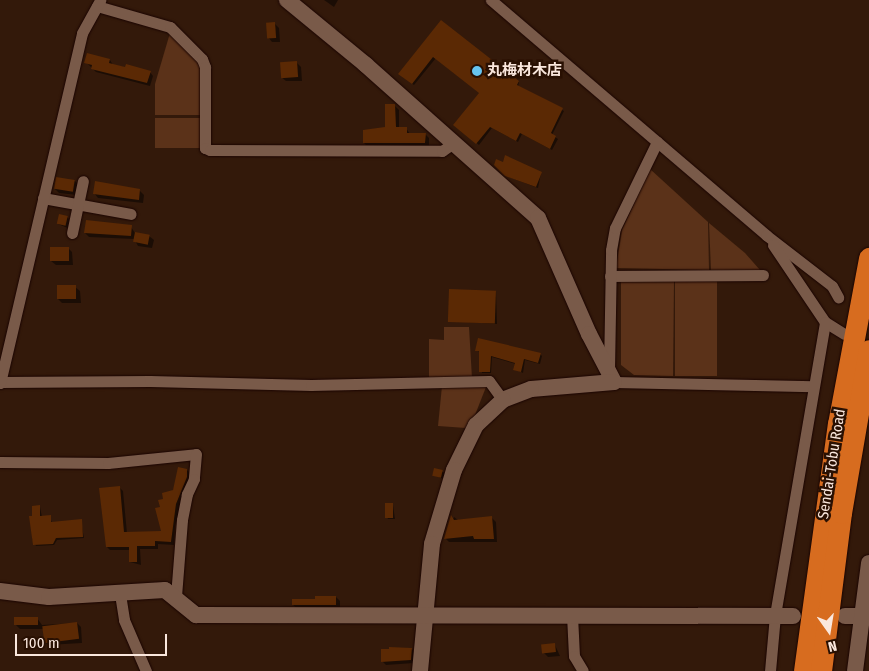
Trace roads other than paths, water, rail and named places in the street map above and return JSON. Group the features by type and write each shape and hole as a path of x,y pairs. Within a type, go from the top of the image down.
{"highway":[{"name":"Sendai-Tobu Road","path":"804,671 824,514 859,305 869,258"},
{"name":"Sendai-Tobu Road","path":"821,671 841,513 869,350"}],"street":[{"path":"288,0 455,142 538,218 612,377"},
{"path":"491,0 766,235 832,286 838,296"},
{"path":"455,142 442,151 210,150 205,148 205,67 202,59 170,27 98,3 82,33 0,382 150,381 311,385 489,381 503,400"},
{"path":"612,377 610,276 615,228 657,142"},
{"path":"72,233 84,181"},
{"path":"43,198 131,214"},
{"path":"766,235 825,322 844,334"},
{"path":"610,276 763,274"},
{"path":"770,671 775,616 825,322"},
{"path":"420,671 432,544 451,478 476,425 503,400 530,389 612,377 813,386"},
{"path":"0,462 108,463 196,454 194,479 187,494 182,520 176,597"},
{"path":"855,671 865,616 869,563"},
{"path":"0,591 49,597 165,590 196,615 792,616"},
{"path":"120,594 124,620 146,671"},
{"path":"572,615 574,656 583,671"},
{"path":"845,616 865,616"}],"place":[{"name":"丸梅材木店","path":"477,71"}]}
